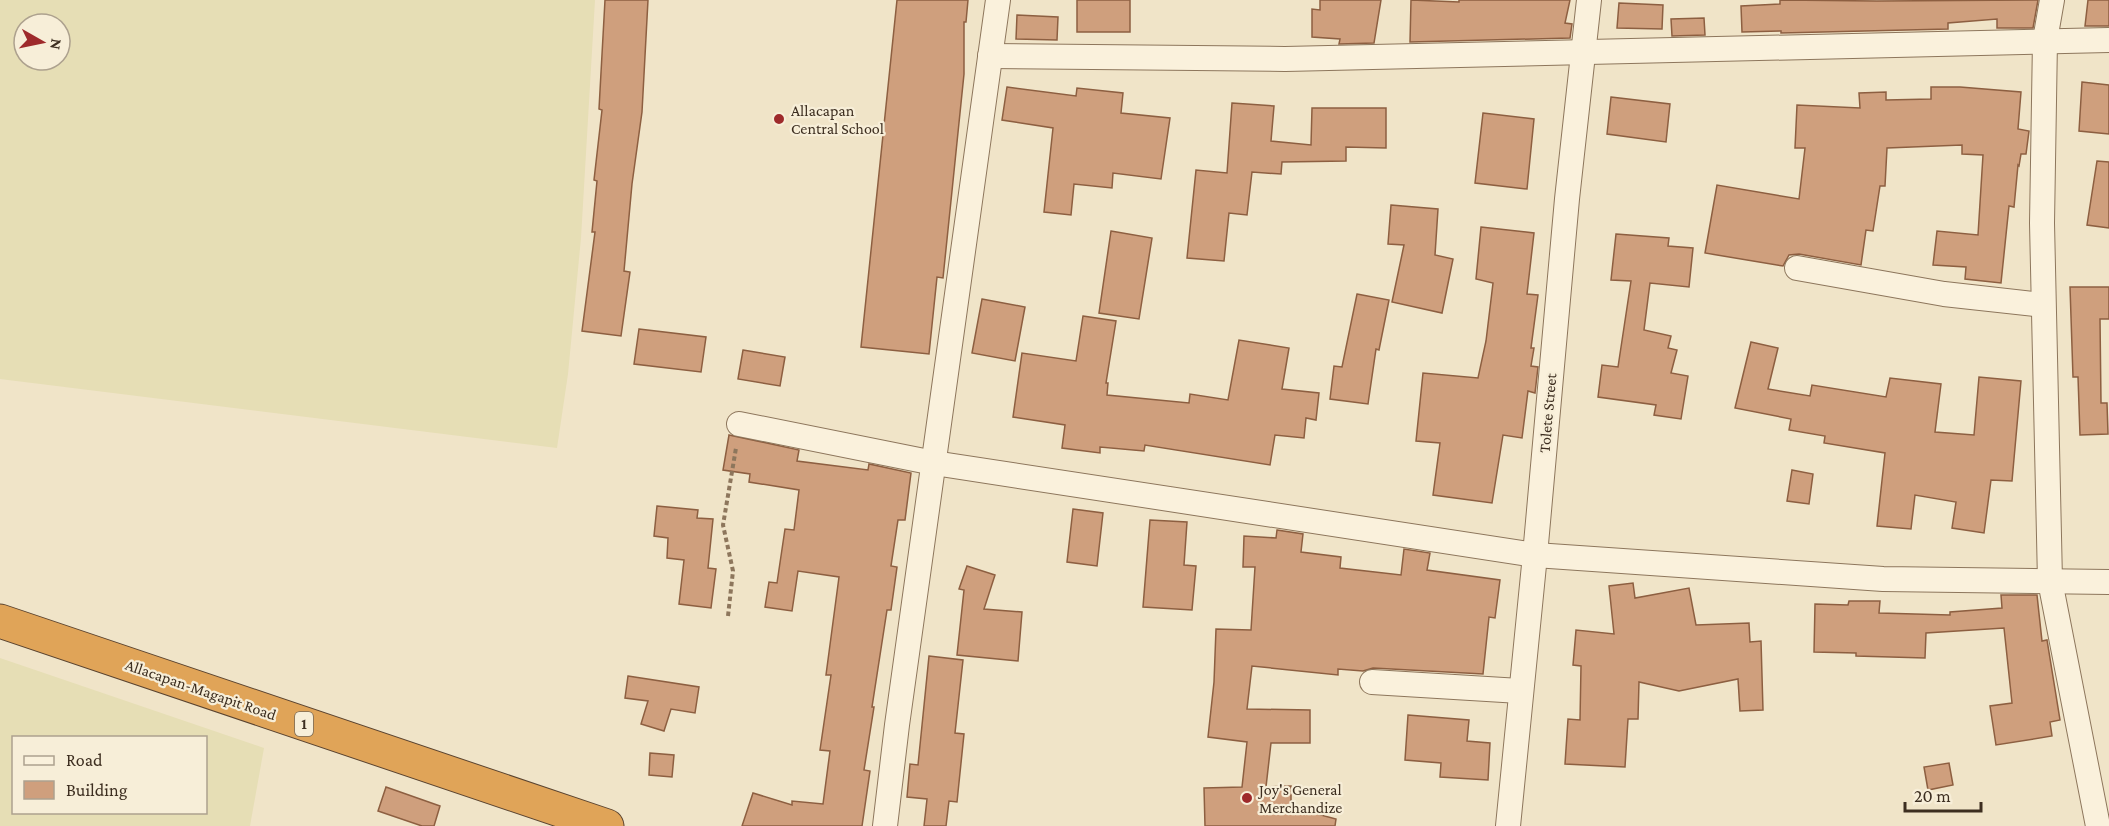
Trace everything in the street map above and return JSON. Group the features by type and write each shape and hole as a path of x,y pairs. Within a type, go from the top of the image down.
{"highway":[{"name":"Allacapan-Magapit Road","path":"0,621 607,826"}],"street":[{"path":"885,826 897,725 998,0"},
{"name":"Tolete Street","path":"1508,826 1582,52 1589,0"},
{"path":"2052,0 2045,40 2042,223 2050,580 2098,826"},
{"path":"990,56 1285,59 2109,40"},
{"path":"1797,268 1944,294 2043,305"},
{"path":"740,424 934,463 1535,555 1883,579 2109,582"},
{"path":"1372,682 1520,691"}],"path":[{"path":"728,616 733,571 723,525 740,424"}],"shaded area":[{"path":"0,0 595,0 581,238 568,374 557,448 0,379"},
{"path":"0,658 264,748 250,826 0,826"}],"building":[{"path":"605,0 648,0 642,112 632,184 624,271 630,272 621,336 582,331 595,232 592,232 597,181 594,180 602,110 599,109"},
{"path":"897,0 968,0 966,22 964,22 964,74 943,278 937,277 929,354 861,347"},
{"path":"1077,0 1130,0 1130,32 1077,32"},
{"path":"1320,0 1381,0 1374,43 1339,44 1340,39 1312,37 1312,9 1320,10"},
{"path":"1411,0 1459,2 1459,0 1570,0 1565,23 1572,24 1570,38 1410,42"},
{"path":"1780,0 2038,0 2033,28 1997,28 1997,19 1948,23 1948,29 1742,32 1741,6 1780,4"},
{"path":"2088,0 2109,0 2109,26 2085,26"},
{"path":"1619,3 1663,5 1662,29 1617,28"},
{"path":"1017,15 1058,17 1057,40 1016,39"},
{"path":"1704,18 1705,35 1672,36 1671,19"},
{"path":"2082,82 2109,85 2109,134 2079,131"},
{"path":"1007,87 1076,96 1077,88 1123,93 1121,113 1170,118 1161,179 1113,173 1112,188 1074,184 1071,215 1044,212 1053,128 1002,120"},
{"path":"1931,87 2021,92 2018,129 2029,131 2026,154 2021,154 2018,165 2014,207 2009,206 2001,283 1965,279 1966,267 1933,265 1937,231 1978,235 1983,155 1962,154 1962,145 1887,148 1885,186 1880,186 1873,231 1866,230 1861,265 1799,254 1789,255 1783,266 1705,253 1717,185 1799,199 1805,148 1795,148 1797,105 1860,108 1859,93 1886,92 1886,100 1931,99"},
{"path":"1611,97 1670,104 1666,142 1607,134"},
{"path":"1232,103 1274,106 1271,141 1311,145 1312,108 1386,108 1386,148 1346,147 1346,161 1282,162 1281,174 1252,172 1247,215 1229,213 1224,261 1187,258 1196,170 1227,173"},
{"path":"1483,113 1534,119 1527,189 1475,183"},
{"path":"2097,161 2109,162 2109,228 2087,225"},
{"path":"1391,205 1438,209 1435,255 1453,259 1442,313 1392,302 1404,245 1388,244"},
{"path":"1481,227 1534,233 1527,294 1538,295 1531,348 1534,348 1531,366 1538,367 1535,393 1528,391 1522,438 1503,435 1492,503 1433,495 1440,443 1416,441 1423,373 1478,378 1486,341 1493,283 1476,279"},
{"path":"1111,231 1152,238 1139,319 1099,313"},
{"path":"1616,234 1669,238 1668,246 1693,248 1689,287 1650,283 1644,330 1671,336 1668,348 1677,350 1671,373 1688,376 1681,419 1654,415 1656,405 1598,397 1602,365 1618,367 1631,281 1611,280"},
{"path":"2070,287 2109,287 2109,319 2100,319 2101,403 2107,403 2108,434 2080,435 2078,377 2073,377"},
{"path":"1357,294 1389,300 1379,350 1376,349 1368,404 1330,399 1334,366 1342,367"},
{"path":"982,299 1025,307 1015,361 972,353"},
{"path":"1083,316 1116,321 1106,383 1108,383 1107,395 1189,403 1190,394 1228,400 1239,340 1289,348 1282,389 1319,393 1316,420 1306,418 1304,438 1275,435 1270,465 1145,445 1144,451 1100,447 1100,453 1062,448 1065,425 1013,417 1022,353 1076,361"},
{"path":"639,329 706,337 701,372 634,364"},
{"path":"1751,342 1778,348 1768,389 1810,396 1812,385 1886,397 1890,378 1941,384 1935,432 1974,435 1979,377 2021,381 2012,481 1991,480 1984,533 1952,528 1956,502 1915,495 1911,529 1877,526 1885,453 1824,443 1825,436 1789,430 1791,419 1735,408"},
{"path":"743,350 785,357 780,386 738,379"},
{"path":"729,435 799,450 797,461 868,470 869,464 911,473 905,520 898,520 891,566 897,567 891,610 887,610 872,707 874,707 864,770 870,771 862,826 742,826 753,793 792,805 792,801 823,804 830,751 820,750 831,675 826,675 839,577 798,571 792,611 765,607 769,582 777,583 785,529 794,530 799,490 749,482 750,474 723,470"},
{"path":"1792,470 1813,474 1809,504 1787,501"},
{"path":"657,506 698,510 697,518 713,519 708,568 716,569 711,608 679,604 684,560 667,558 668,538 654,536"},
{"path":"1073,509 1103,513 1097,566 1067,562"},
{"path":"1150,520 1187,522 1184,565 1196,566 1192,610 1143,607"},
{"path":"1277,530 1303,534 1301,552 1341,557 1340,568 1401,575 1404,549 1430,553 1427,570 1500,580 1495,618 1489,617 1483,674 1373,668 1363,671 1338,669 1338,675 1252,666 1247,709 1310,710 1310,743 1271,743 1266,787 1291,786 1291,807 1336,819 1335,826 1205,826 1204,788 1242,787 1247,742 1208,737 1214,682 1216,629 1251,630 1255,567 1243,567 1244,536 1276,538"},
{"path":"967,566 995,575 984,609 1022,612 1018,661 957,655 964,590 959,589"},
{"path":"1633,583 1635,598 1689,588 1696,625 1749,623 1750,642 1761,641 1763,710 1740,711 1738,679 1679,691 1639,682 1638,719 1628,719 1625,767 1565,764 1568,719 1580,720 1581,666 1573,665 1576,630 1614,634 1609,586"},
{"path":"2001,595 2037,595 2042,641 2047,640 2060,720 2050,722 2052,736 1996,745 1990,706 2012,703 2004,628 1926,633 1925,658 1814,652 1815,604 1848,605 1849,601 1880,601 1879,613 1950,615 1950,612 2002,608"},
{"path":"929,656 963,660 955,733 964,734 957,802 949,801 946,826 924,826 927,799 907,797 910,764 918,765"},
{"path":"628,676 699,687 695,713 671,709 664,731 641,724 648,701 625,698"},
{"path":"1408,715 1469,720 1467,741 1490,743 1488,780 1440,777 1441,763 1405,760"},
{"path":"650,753 674,755 672,777 649,775"},
{"path":"1949,763 1953,785 1928,790 1924,767"},
{"path":"386,787 440,806 434,826 422,826 378,811"}],"place":[{"name":"Allacapan Central School","path":"779,119"},
{"name":"Joy's General Merchandize","path":"1247,798"}]}
